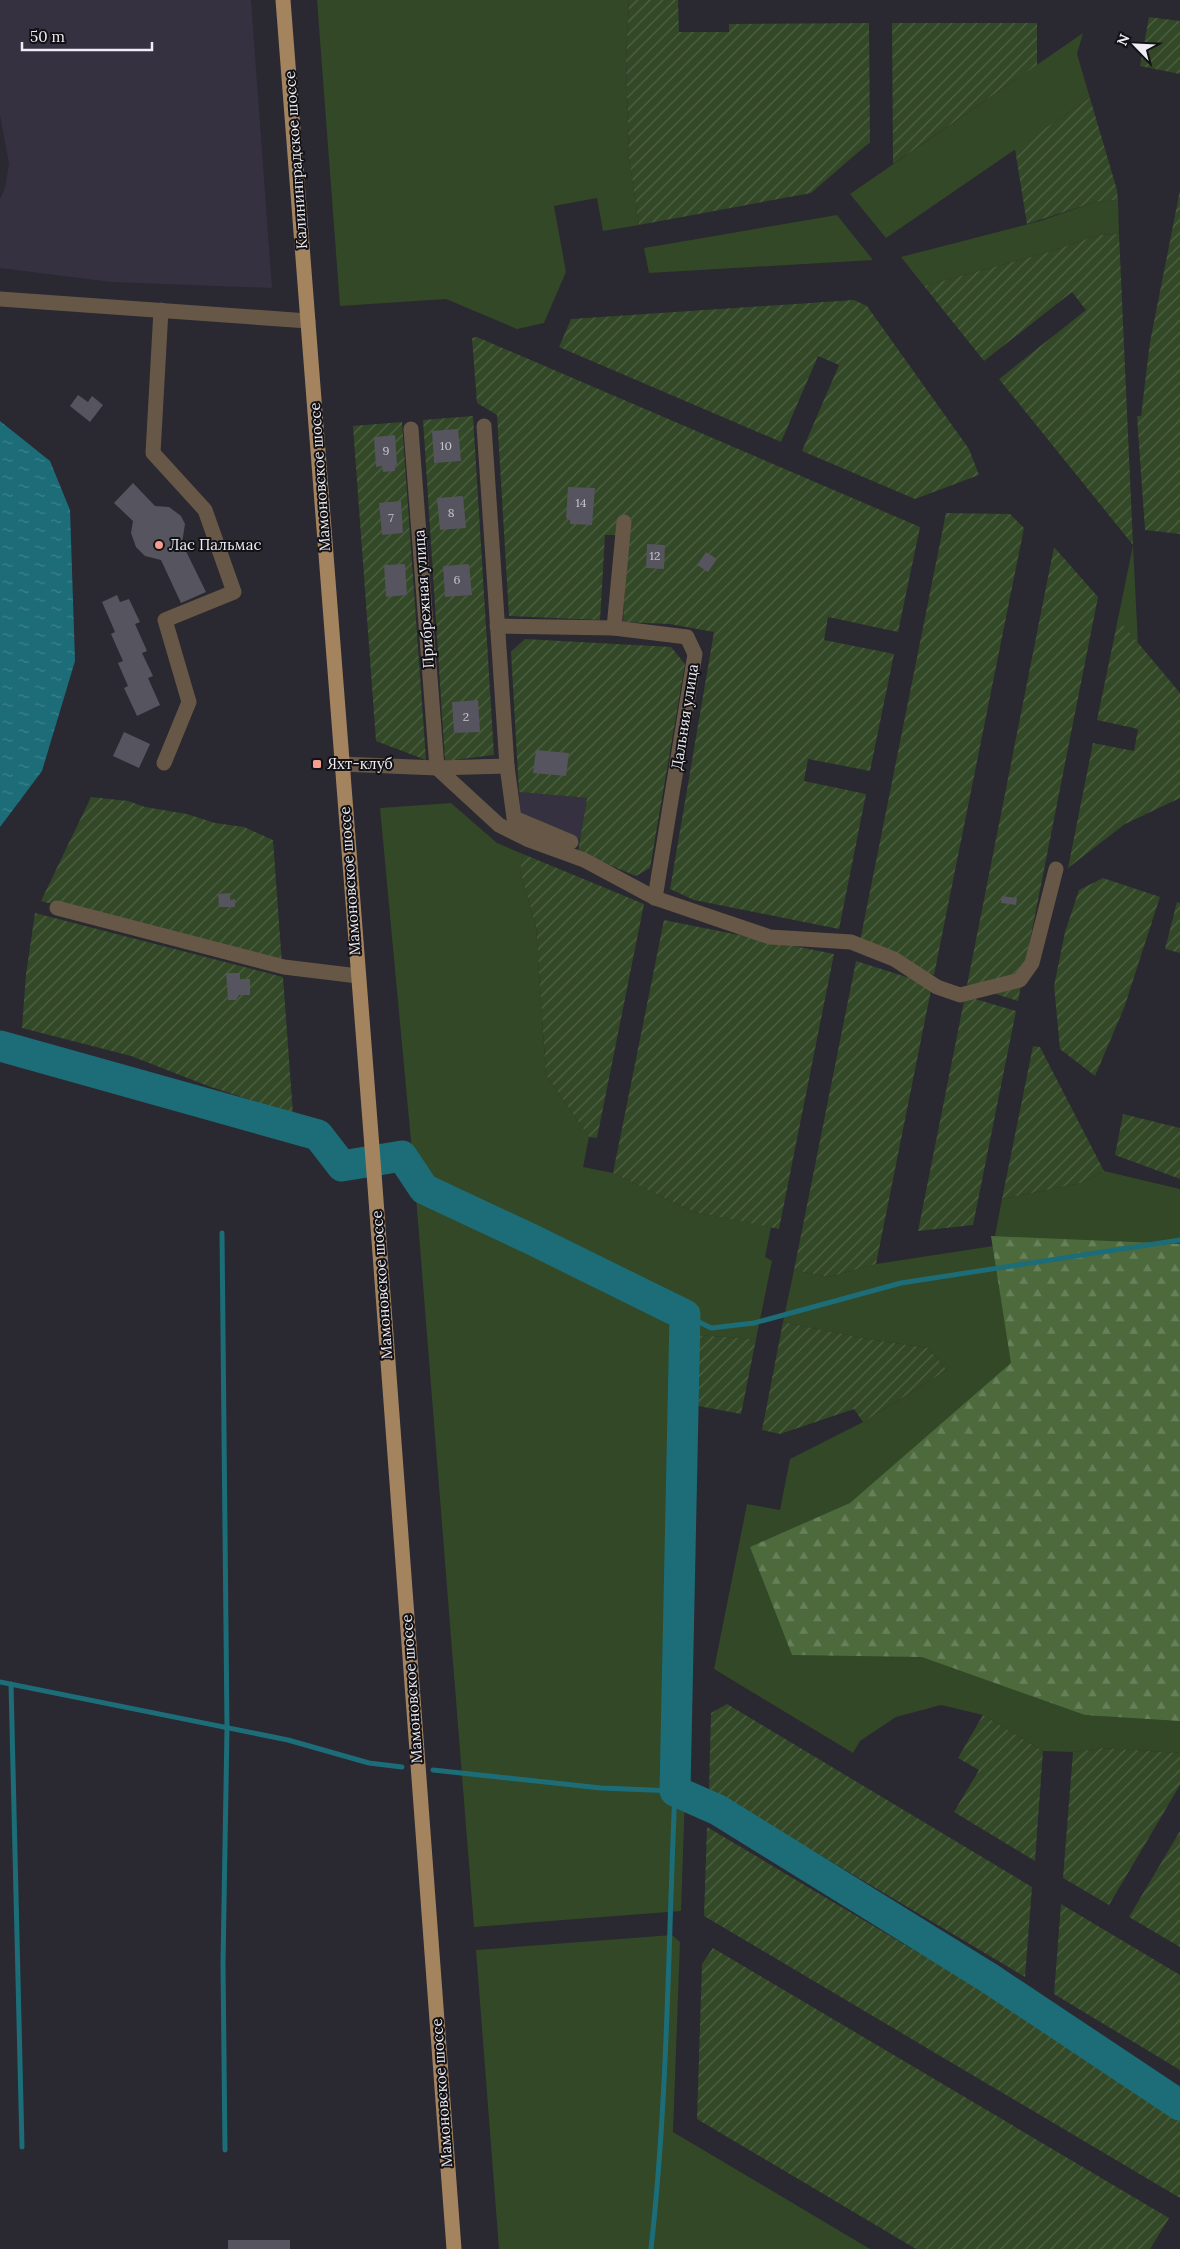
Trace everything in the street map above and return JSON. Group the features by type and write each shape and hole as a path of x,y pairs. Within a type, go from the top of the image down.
{"main road":[{"name":"Калининградское шоссе","path":"284,0 308,321"},
{"name":"Мамоновское шоссе","path":"308,321 454,2249"}],"street":[{"path":"0,299 308,321"},
{"path":"161,310 153,453 205,510 234,592 165,620 189,702 164,763"},
{"path":"484,426 507,766 514,818 571,842"},
{"name":"Прибрежная улица","path":"411,429 437,768"},
{"path":"614,628 624,522"},
{"name":"Дальняя улица","path":"498,626 614,628 687,637 695,654 655,898"},
{"path":"342,764 437,768 507,766"},
{"path":"437,768 499,824 530,840 584,860 655,898 770,937 851,942 894,959 937,987 960,994 1020,980 1032,963 1056,869"},
{"path":"57,908 284,967 358,976"}],"shaded area":[{"path":"0,0 251,0 272,288 111,282 0,268 0,199 5,188 9,164 0,115"},
{"path":"519,792 587,798 580,839 521,814"}],"green space":[{"path":"317,0 629,0 626,58 629,158 639,225 603,231 597,198 554,206 566,272 544,323 517,329 446,299 340,306"},
{"path":"629,0 678,0 679,32 729,32 729,24 869,23 870,142 811,193 639,225 629,158 626,58"},
{"path":"1149,17 1180,21 1180,74 1140,66"},
{"path":"892,23 1037,23 1037,65 893,164"},
{"path":"1083,33 1077,54 1090,98 886,238 850,194"},
{"path":"1090,98 1117,190 1118,200 1095,202 1027,224 1015,149"},
{"path":"1180,190 1180,534 1145,530 1137,416 1141,416 1150,342"},
{"path":"1118,200 1119,234 1098,235 1049,252 924,286 901,257 1040,221 1095,202"},
{"path":"837,215 873,260 649,273 644,248"},
{"path":"1119,234 1133,545 999,379 1086,310 1072,292 984,361 924,286 1049,252 1098,235"},
{"path":"854,300 867,306 969,449 979,475 915,499 802,451 839,365 818,356 781,442 559,347 571,319"},
{"path":"477,337 920,527 898,632 828,617 824,640 894,654 870,771 808,759 804,781 866,794 839,929 694,900 670,889 714,632 670,624 623,622 628,535 605,535 600,620 509,616 497,415 477,403 472,338"},
{"path":"473,416 494,755 445,761 423,420"},
{"path":"402,422 426,760 376,741 353,426"},
{"path":"946,513 1010,514 1024,528 934,975 858,951"},
{"path":"1133,545 1138,645 1118,619"},
{"path":"1054,547 1098,597 1018,1001 967,985"},
{"path":"1118,619 1180,693 1180,798 1125,824 1068,868 1093,743 1134,751 1138,729 1097,720"},
{"path":"525,639 671,647 685,664 650,868 636,876 578,852 587,798 519,792 511,652"},
{"path":"91,797 128,801 145,807 187,814 215,823 244,827 273,840 282,964 41,901"},
{"path":"451,803 497,843 523,854 520,870 536,927 546,1075 589,1137 583,1167 613,1173 694,1212 771,1227 765,1257 772,1261 756,1339 695,1335 689,1677 681,1911 474,1927 415,1184 380,808"},
{"path":"523,854 644,904 597,1138 589,1137 546,1075 536,927 520,870"},
{"path":"1103,878 1160,897 1124,1008 1095,1076 1060,1049 1054,986 1065,932 1079,890"},
{"path":"1177,902 1180,903 1180,953 1165,949"},
{"path":"35,913 283,977 293,1114 208,1086 131,1056 22,1028 26,974"},
{"path":"664,920 834,954 779,1229 694,1212 613,1173"},
{"path":"856,961 932,985 876,1264 829,1277 794,1270"},
{"path":"965,996 1016,1011 973,1225 918,1231"},
{"path":"1033,1046 1040,1047 1104,1171 1081,1183 1002,1199"},
{"path":"1123,1114 1180,1128 1180,1179 1115,1155"},
{"path":"1104,1171 1180,1189 1180,1753 1103,1748 1073,1752 1043,1751 983,1715 941,1705 896,1717 860,1741 853,1753 714,1669 747,1504 780,1510 790,1459 863,1422 947,1370 928,1348 868,1339 783,1322 794,1270 829,1277 876,1264 993,1246 1002,1199 1081,1183"},
{"path":"991,1236 1180,1244 1180,1721 1085,1715 922,1657 792,1655 750,1547 850,1503 1011,1363"},
{"path":"783,1322 868,1339 928,1348 947,1370 863,1422 854,1409 780,1434 762,1430"},
{"path":"695,1335 756,1339 741,1414 693,1405"},
{"path":"727,1704 1032,1887 1025,1977 709,1789 711,1713"},
{"path":"983,1715 1043,1751 1035,1861 954,1812 979,1770 958,1758"},
{"path":"1103,1748 1180,1753 1180,1785 1109,1905 1063,1878 1073,1752"},
{"path":"707,1827 1180,2108 1180,2198 704,1916"},
{"path":"1180,1831 1180,1947 1129,1917"},
{"path":"1061,1904 1180,1975 1180,2070 1054,1994"},
{"path":"672,1935 680,1942 673,2132 870,2249 499,2249 476,1950"},
{"path":"713,1948 1169,2218 1150,2249 916,2249 697,2119 702,1964"}],"water":[{"path":"0,421 50,461 70,510 75,661 42,771 0,827"}],"building":[{"path":"78,395 88,402 92,396 103,405 90,422 70,406"},
{"path":"458,429 461,461 434,463 432,431"},
{"path":"395,435 397,465 395,465 395,471 383,472 382,466 376,467 374,437"},
{"name":"Лас Пальмас","path":"133,483 155,506 169,507 181,516 185,524 182,543 206,592 181,603 161,560 145,556 136,547 131,533 133,521 114,503"},
{"path":"568,487 595,488 592,525 570,524 570,520 566,518"},
{"path":"463,496 466,528 440,530 437,498"},
{"path":"401,501 403,533 382,535 379,503"},
{"path":"647,544 665,545 664,569 646,568"},
{"path":"706,552 717,559 708,572 697,565"},
{"path":"405,564 407,595 386,597 384,565"},
{"path":"469,564 472,595 445,597 443,566"},
{"path":"117,595 120,602 129,599 140,622 135,624 147,651 142,653 153,676 148,678 160,705 137,716 124,688 128,686 118,663 123,661 111,634 115,632 102,602"},
{"path":"478,700 480,732 454,733 452,702"},
{"path":"124,732 150,744 139,768 113,756"},
{"path":"536,750 569,753 566,776 533,773"},
{"path":"230,893 230,900 235,899 235,907 219,907 218,894"},
{"path":"1002,896 1017,898 1016,905 1001,903"},
{"path":"226,973 240,973 240,979 250,979 250,995 239,995 236,1000 228,1000"},
{"path":"228,2240 290,2240 290,2249 228,2249"}],"waterway":[{"path":"0,1046 318,1135 342,1166 402,1156 424,1189 685,1315 675,1791 718,1810 989,1978 1180,2105"},
{"path":"222,1233 227,1728 223,1964 225,2150"},
{"path":"685,1315 711,1328 754,1323 901,1283 1180,1240"},
{"path":"0,1682 288,1740 369,1763 402,1767"},
{"path":"11,1684 22,2147"},
{"path":"433,1770 601,1788 675,1791 664,2078 657,2192 651,2249"}],"place":[{"name":"Лас Пальмас","path":"159,545"},
{"name":"Яхт-клуб","path":"317,764"}]}
